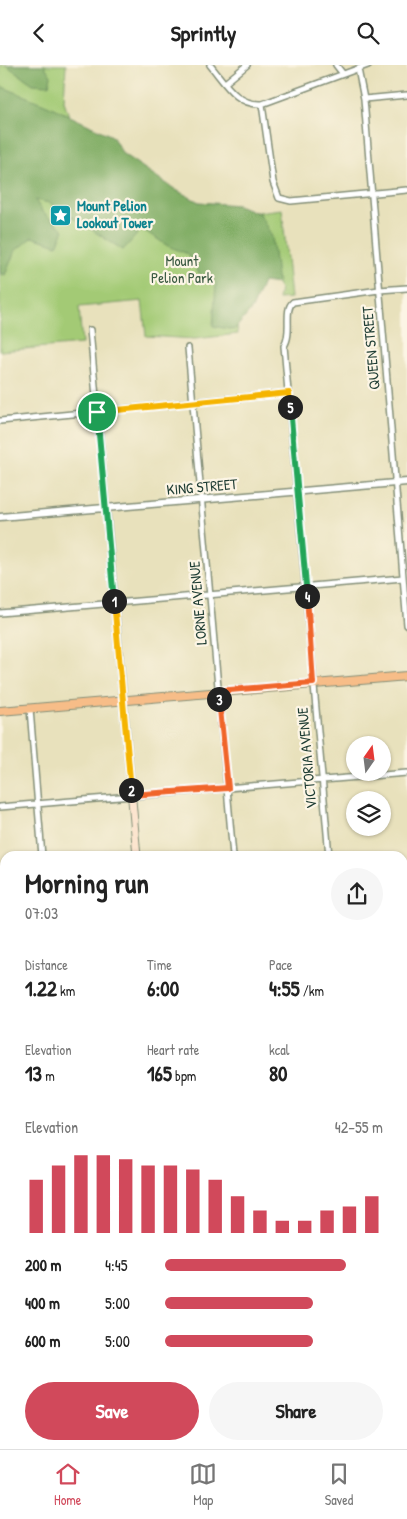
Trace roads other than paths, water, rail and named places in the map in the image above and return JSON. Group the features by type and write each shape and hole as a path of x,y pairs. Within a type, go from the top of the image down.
{"main road":[{"path":"0,711 407,676"},
{"path":"123,699 137,851"}],"street":[{"path":"210,65 233,92 247,103 262,104 368,65"},
{"path":"225,83 247,65"},
{"path":"336,65 343,74"},
{"name":"QUEEN STREET","path":"358,69 364,99 407,625"},
{"path":"364,99 407,95"},
{"path":"262,104 273,182 279,198 291,201 407,190"},
{"path":"379,290 407,288"},
{"name":"VICTORIA AVENUE","path":"328,851 284,346 289,339 289,308 293,302 379,290"},
{"path":"90,330 123,699"},
{"name":"LORNE AVENUE","path":"188,348 234,851"},
{"path":"0,421 289,393"},
{"name":"KING STREET","path":"0,517 407,482"},
{"path":"0,613 403,578"},
{"path":"30,709 42,851"},
{"path":"0,807 407,773"}],"place":[{"name":"Mount Pelion Lookout Tower","path":"61,215"}],"park label":[{"name":"Mount Pelion Park","path":"182,270"}]}
